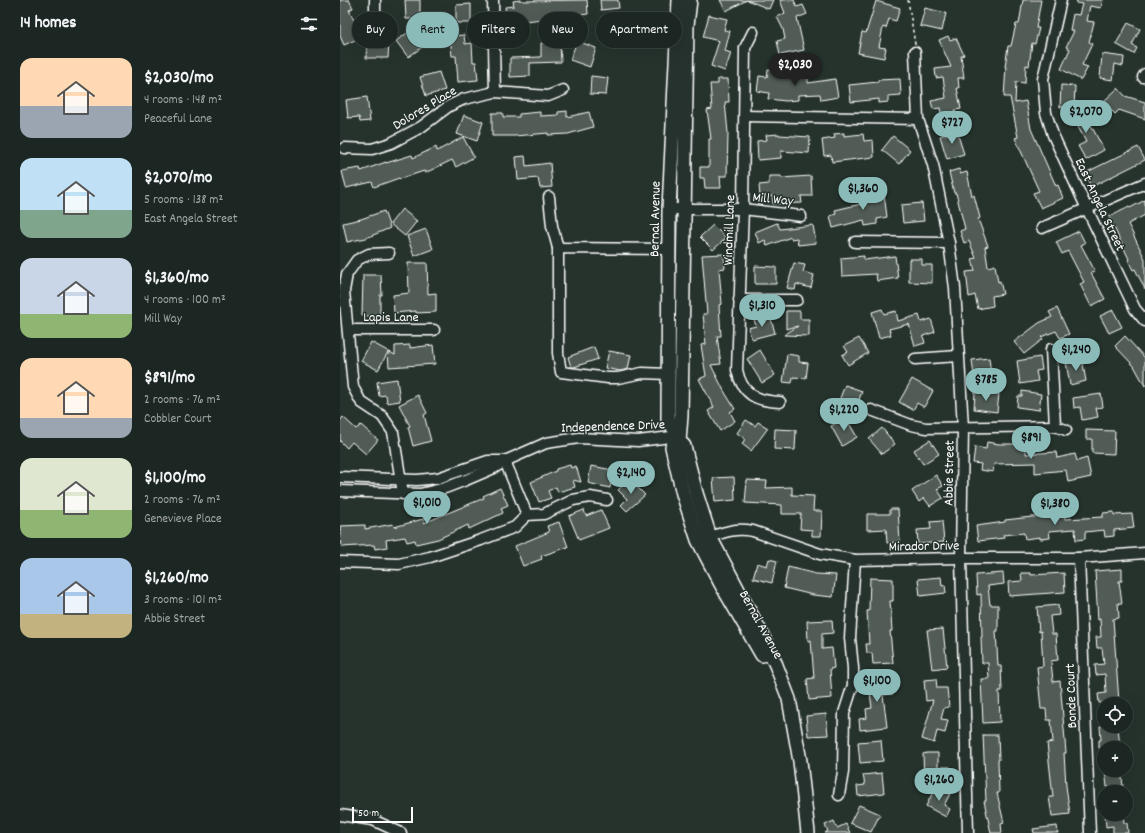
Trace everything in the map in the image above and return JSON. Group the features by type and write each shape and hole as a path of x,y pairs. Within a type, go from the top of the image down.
{"main road":[{"name":"Bernal Avenue","path":"679,0 669,209 668,420 684,446 696,493 710,537 761,633 776,665 789,700 800,761 808,833"},
{"name":"Bernal Avenue","path":"690,0 687,26 680,416 679,438 672,448 683,494 698,540 721,584 758,646 774,680 784,712 792,751 801,833"}],"street":[{"path":"375,0 375,12"},
{"path":"493,0 495,92"},
{"name":"East Angela Street","path":"1061,0 1043,79 1046,113 1054,135 1087,209 1135,309 1145,321"},
{"name":"Windmill Lane","path":"753,32 745,48 743,209 737,370 741,384 749,393 759,400 767,402 780,402"},
{"name":"Abbie Street","path":"915,52 918,119 933,165 949,243 955,288 963,428 962,558 968,833"},
{"name":"Dolores Place","path":"344,148 372,149 391,143 421,127 449,106 464,99 495,92 548,96 563,90"},
{"path":"745,116 918,119"},
{"path":"1042,228 1145,183"},
{"path":"549,197 552,226 558,248 558,353 561,372 608,378 618,378 642,373 668,374"},
{"name":"Mill Way","path":"669,209 743,209 801,216"},
{"path":"855,242 949,243"},
{"path":"558,248 669,249"},
{"path":"389,252 369,254 357,260 347,274 344,291 353,387 361,402 382,416 393,432 403,494"},
{"path":"739,300 797,300"},
{"name":"Lapis Lane","path":"348,330 434,330"},
{"path":"1051,349 1055,426"},
{"path":"915,359 958,356"},
{"path":"871,410 911,425 926,428 1055,426 1066,430"},
{"name":"Independence Drive","path":"340,491 420,494 445,488 494,468 505,461 546,443 564,440 579,438 638,441 679,438"},
{"name":"Independence Drive","path":"340,477 401,479 438,478 488,461 505,461"},
{"path":"505,461 527,515"},
{"path":"340,562 399,564 430,557 515,527 527,515 544,514 573,500 590,497 607,500"},
{"name":"Mirador Drive","path":"710,537 731,530 742,529 753,531 820,554 855,560 1079,558 1145,553"},
{"name":"Bonde Court","path":"1079,558 1090,833"},
{"path":"839,795 843,772 844,713 853,685 850,638 855,560"},
{"path":"340,815 372,820 401,833"}],"path":[{"path":"908,0 915,52"}],"building":[{"path":"340,0 349,0 353,8 349,10 352,16 352,41 344,45 340,36"},
{"path":"405,0 420,0 420,12 406,12 406,19"},
{"path":"587,0 588,12 538,12 538,20 530,20 530,12 506,12 505,7 514,6 513,1"},
{"path":"600,0 618,0 619,8 601,10"},
{"path":"720,0 747,0 726,11"},
{"path":"747,0 773,0 769,9"},
{"path":"780,0 794,0 797,7 803,5 807,14 797,18 804,50 780,55 777,41 785,39 783,29 777,17 785,13"},
{"path":"1023,0 1041,0 1036,28 1039,28 1035,44 1032,43 1029,66 1026,65 1025,83 1016,82 1015,103 1026,101 1031,129 1056,186 1058,185 1063,198 1041,208 1033,193 1039,191 1015,138 1018,137 1010,97 1004,97 1005,67 1008,46 1011,46 1016,24 1019,24"},
{"path":"1077,0 1103,0 1101,8 1090,6 1087,21 1094,22 1089,42 1092,44 1082,65 1088,67 1081,80 1061,69 1070,49 1066,47 1074,31 1070,30 1073,14 1079,15 1082,4 1076,3"},
{"path":"876,1 900,8 896,21 889,19 886,28 883,27 879,47 886,48 884,58 858,53 862,32 866,33"},
{"path":"471,4 471,12 467,12 467,23 459,23 459,12 456,12 456,5"},
{"path":"925,8 946,13 942,31 920,26"},
{"path":"709,15 727,19 724,30 730,31 725,51 731,53 725,71 711,66 719,41 703,37"},
{"path":"1128,23 1140,29 1132,45 1137,48 1134,54 1116,44"},
{"path":"406,34 406,48 421,48 408,57 398,44 398,40"},
{"path":"459,35 464,35 467,48 472,48 473,62 476,62 478,80 458,82 456,56 452,56 451,48 459,48"},
{"path":"948,36 950,40 956,38 964,55 961,56 964,78 958,78 959,88 957,88 961,109 955,110 956,119 943,122 940,108 933,109 931,101 946,98 943,77 936,78 935,69 951,67 939,40"},
{"path":"588,45 596,48 590,67 570,60 574,48 588,48"},
{"path":"367,48 389,48 388,58 366,58"},
{"path":"541,48 560,48 561,62 530,63 530,76 510,77 510,58 541,57"},
{"path":"1102,54 1124,57 1123,66 1115,64 1113,80 1100,78"},
{"path":"768,69 781,70 780,77 808,76 808,83 835,79 838,97 821,100 820,94 798,95 798,100 786,101 768,99 769,93 757,91 759,76 767,77"},
{"path":"439,72 445,90 426,96 420,77"},
{"path":"591,76 608,78 606,95 590,94"},
{"path":"718,79 728,79 729,102 725,102 728,133 727,176 720,176 721,188 705,188 704,178 700,178 700,167 709,167 709,139 711,139 707,110 712,109 710,84 718,84"},
{"path":"900,79 901,95 888,96 888,102 879,103 879,99 851,102 849,85 878,82 878,80"},
{"path":"1061,85 1075,86 1074,108 1060,107"},
{"path":"1118,88 1125,96 1145,102 1145,119 1119,110 1115,114 1103,102"},
{"path":"367,97 370,121 360,122 359,117 348,118 346,100"},
{"path":"1082,108 1104,150 1086,160 1078,146 1086,142 1075,121 1069,124 1065,116"},
{"path":"567,111 567,117 589,112 593,127 568,134 548,135 548,133 515,136 492,136 492,113 503,113 503,117 519,117 519,114 540,112 540,116 558,115 558,112"},
{"path":"464,115 483,122 477,141 457,134"},
{"path":"957,132 964,154 947,159 940,136"},
{"path":"844,133 844,136 863,134 864,141 873,140 874,157 832,162 831,155 824,156 822,140 835,138 834,134"},
{"path":"779,134 810,137 809,153 781,151 781,158 758,160 757,141 767,140 766,135"},
{"path":"893,136 910,150 899,164 882,150"},
{"path":"463,137 474,157 456,167 452,160 425,173 424,171 374,187 372,182 346,188 342,171 360,168 361,171 412,155 413,158 436,147 437,151"},
{"path":"1138,147 1145,160 1091,187 1085,173"},
{"path":"525,156 526,166 550,163 552,187 540,188 538,178 518,180 516,157"},
{"path":"959,169 960,174 967,172 972,196 974,195 980,218 978,219 988,246 985,247 988,267 995,265 998,282 1000,281 1003,294 992,296 993,306 978,309 975,295 969,297 966,272 975,271 972,259 976,258 969,241 964,243 960,231 965,229 949,172"},
{"path":"769,176 781,176 781,178 811,176 812,196 801,196 802,203 773,204 772,196 760,197 759,185 769,184"},
{"path":"883,186 887,217 877,219 877,224 865,226 864,220 833,228 830,216 836,214 835,210 861,204 861,200 875,198 874,188"},
{"path":"1145,200 1145,215 1128,224 1145,259 1145,289 1135,269 1133,270 1128,260 1129,259 1109,217"},
{"path":"922,203 924,221 903,223 901,205"},
{"path":"402,209 417,221 405,236 390,224"},
{"path":"384,211 390,228 366,238 347,242 343,223 361,219"},
{"path":"777,223 780,229 813,225 816,243 798,245 797,238 791,239 791,237 767,246 765,240 759,243 755,232"},
{"path":"713,225 726,238 713,250 700,237"},
{"path":"426,229 433,249 414,256 407,236"},
{"path":"1079,231 1085,243 1081,245 1095,271 1091,273 1105,299 1091,306 1080,284 1084,282 1068,251 1062,254 1056,242"},
{"path":"724,254 725,268 719,269 722,304 719,305 721,336 717,336 721,364 711,365 735,409 730,412 735,421 720,431 708,411 714,407 699,379 706,376 701,345 706,344 703,314 707,314 702,255"},
{"path":"864,256 864,260 895,256 898,278 877,281 876,274 842,276 841,258"},
{"path":"909,259 922,259 922,265 932,265 932,283 909,282"},
{"path":"408,263 427,263 428,294 436,293 436,312 416,313 416,311 394,313 393,295 409,293"},
{"path":"794,263 805,265 803,272 814,275 811,288 796,284 795,290 787,288"},
{"path":"755,266 776,267 776,284 755,284"},
{"path":"363,275 381,275 382,295 380,295 380,316 362,316"},
{"path":"1057,308 1069,334 1060,338 1056,331 1041,337 1043,339 1024,354 1014,342 1039,323 1052,317 1049,312"},
{"path":"882,309 884,314 896,311 898,321 919,315 921,322 931,319 935,332 923,336 925,343 915,346 909,324 889,329 891,335 879,338 872,312"},
{"path":"1113,310 1122,327 1109,333 1100,316"},
{"path":"786,311 800,311 800,319 809,319 809,336 784,335 798,326 786,329"},
{"path":"770,315 775,333 752,339 748,328 756,326 754,320"},
{"path":"1125,336 1145,358 1145,386 1134,366 1115,346"},
{"path":"859,338 868,353 848,365 842,355 848,352 844,346"},
{"path":"371,342 395,355 395,346 410,345 410,348 433,345 435,364 389,367 388,352 378,370 361,361"},
{"path":"594,347 598,359 571,367 568,357"},
{"path":"760,350 775,375 762,383 747,359"},
{"path":"609,351 631,355 628,369 620,371 605,368"},
{"path":"787,354 799,356 799,362 808,363 806,378 793,377 792,383 783,382"},
{"path":"1040,357 1042,370 1036,371 1038,381 1020,384 1017,361"},
{"path":"989,358 992,382 975,384 972,360"},
{"path":"1082,359 1086,381 1070,385 1066,362"},
{"path":"397,379 400,401 387,403 386,395 379,396 377,382"},
{"path":"912,379 933,391 924,407 917,403 913,410 899,402"},
{"path":"845,385 862,391 858,403 861,404 858,413 837,406"},
{"path":"1022,391 1041,394 1039,410 1017,407 1018,396 1022,396"},
{"path":"975,392 999,394 997,412 974,409"},
{"path":"1101,394 1103,407 1096,408 1098,417 1082,420 1080,407 1074,408 1073,398"},
{"path":"418,395 427,413 424,415 431,441 413,446 408,427 410,426 399,405"},
{"path":"343,417 356,429 361,425 378,440 366,454 352,442 347,448 340,441 340,421"},
{"path":"846,418 857,437 842,446 831,426"},
{"path":"746,420 755,426 758,422 768,428 751,451 742,444 745,439 737,433"},
{"path":"882,428 895,444 882,454 869,439"},
{"path":"775,429 796,430 795,450 774,449"},
{"path":"1086,430 1115,431 1114,454 1092,453 1092,439 1086,439"},
{"path":"930,440 939,454 923,464 914,450"},
{"path":"987,442 999,444 1026,444 1026,454 1056,452 1057,458 1075,454 1077,461 1087,458 1091,477 1068,482 1066,470 1035,473 1035,463 994,464 993,472 980,470 981,464 973,463 975,447 986,449"},
{"path":"570,465 571,468 576,466 581,482 573,480 575,487 558,492 556,487 548,491 551,498 539,502 531,482 556,471 556,469"},
{"path":"591,466 613,470 610,488 588,483"},
{"path":"936,475 943,486 937,489 943,498 930,506 924,498 919,502 912,491"},
{"path":"734,477 735,500 715,502 713,478"},
{"path":"629,479 645,495 627,511 621,505 627,499 618,490"},
{"path":"747,480 767,481 766,488 792,487 792,495 814,496 813,511 822,511 821,536 812,536 812,530 800,529 801,514 782,514 782,505 745,503"},
{"path":"500,488 508,505 501,508 503,513 469,529 468,525 438,539 416,544 415,540 407,542 405,537 386,540 387,547 375,549 374,545 342,547 340,526 365,525 365,529 393,524 394,527 423,519 424,523 484,498 483,496"},
{"path":"890,509 898,509 900,542 887,543 886,529 867,530 867,514 890,514"},
{"path":"584,510 586,516 601,510 609,528 579,540 569,516"},
{"path":"1114,512 1114,515 1132,514 1134,528 1114,530 1114,536 1105,537 1104,530 1085,532 1085,539 1076,540 1075,529 1049,531 1050,538 1040,539 1040,537 1025,539 1024,533 1003,535 1004,538 978,541 976,526 1005,522 1005,520 1032,517 1064,515 1065,519 1103,517 1103,513"},
{"path":"942,521 944,542 918,544 917,530 931,529 930,522"},
{"path":"559,522 568,547 541,556 542,559 523,566 515,546 549,532 547,526"},
{"path":"769,559 777,561 772,583 753,578 757,563 767,566"},
{"path":"788,567 816,574 836,575 833,597 813,595 784,588"},
{"path":"1122,569 1122,581 1119,581 1122,603 1118,603 1119,618 1113,619 1119,697 1098,697 1098,694 1106,693 1105,674 1096,675 1095,665 1104,664 1102,648 1097,648 1096,637 1101,637 1100,619 1098,620 1095,571"},
{"path":"1003,573 1004,584 988,586 990,605 998,605 998,631 996,631 998,666 1001,666 1002,691 999,691 1000,722 983,723 981,679 989,679 988,663 982,663 981,594 977,595 976,575"},
{"path":"1021,573 1031,573 1031,575 1064,573 1065,592 1009,596 1008,582 1022,581"},
{"path":"941,577 942,586 945,585 946,593 920,596 918,579"},
{"path":"870,578 893,579 893,601 890,601 892,631 890,631 893,663 873,664 872,653 867,653 866,644 869,644 867,611 869,611"},
{"path":"1058,605 1059,615 1050,616 1052,634 1056,634 1058,660 1051,661 1053,682 1060,681 1066,753 1064,753 1066,786 1070,814 1052,816 1049,797 1053,797 1047,743 1053,742 1051,720 1047,720 1046,709 1041,709 1037,667 1043,666 1041,631 1039,632 1037,607"},
{"path":"832,620 833,633 822,634 822,649 832,648 834,668 830,669 832,698 809,700 807,679 814,678 811,640 808,641 807,621"},
{"path":"943,629 947,667 932,669 927,630"},
{"path":"890,675 893,694 883,695 887,727 860,730 859,719 867,718 866,709 872,708 868,678"},
{"path":"936,679 937,688 947,688 949,707 944,708 941,719 948,720 945,733 937,731 934,743 922,739 933,700 926,701 924,680"},
{"path":"826,714 828,735 808,736 806,716"},
{"path":"1100,733 1119,733 1119,741 1099,741 1101,740"},
{"path":"983,735 998,735 999,793 997,793 1004,823 1001,824 1002,833 991,833 984,801 986,801"},
{"path":"881,740 883,761 860,763 858,742"},
{"path":"938,753 938,767 950,767 950,778 924,779 923,754"},
{"path":"882,773 884,793 858,796 857,786 865,785 863,775"},
{"path":"1106,777 1122,777 1123,785 1107,785"},
{"path":"936,786 950,794 944,805 950,809 946,817 926,806"},
{"path":"859,805 880,814 871,832 850,823"},
{"path":"834,821 837,828 846,824 850,833 825,833 828,831 825,825"},
{"path":"1106,821 1124,821 1124,823 1127,823 1128,833 1113,833 1113,826 1106,827"},
{"path":"1057,826 1058,833 1034,833 1033,829"}]}
